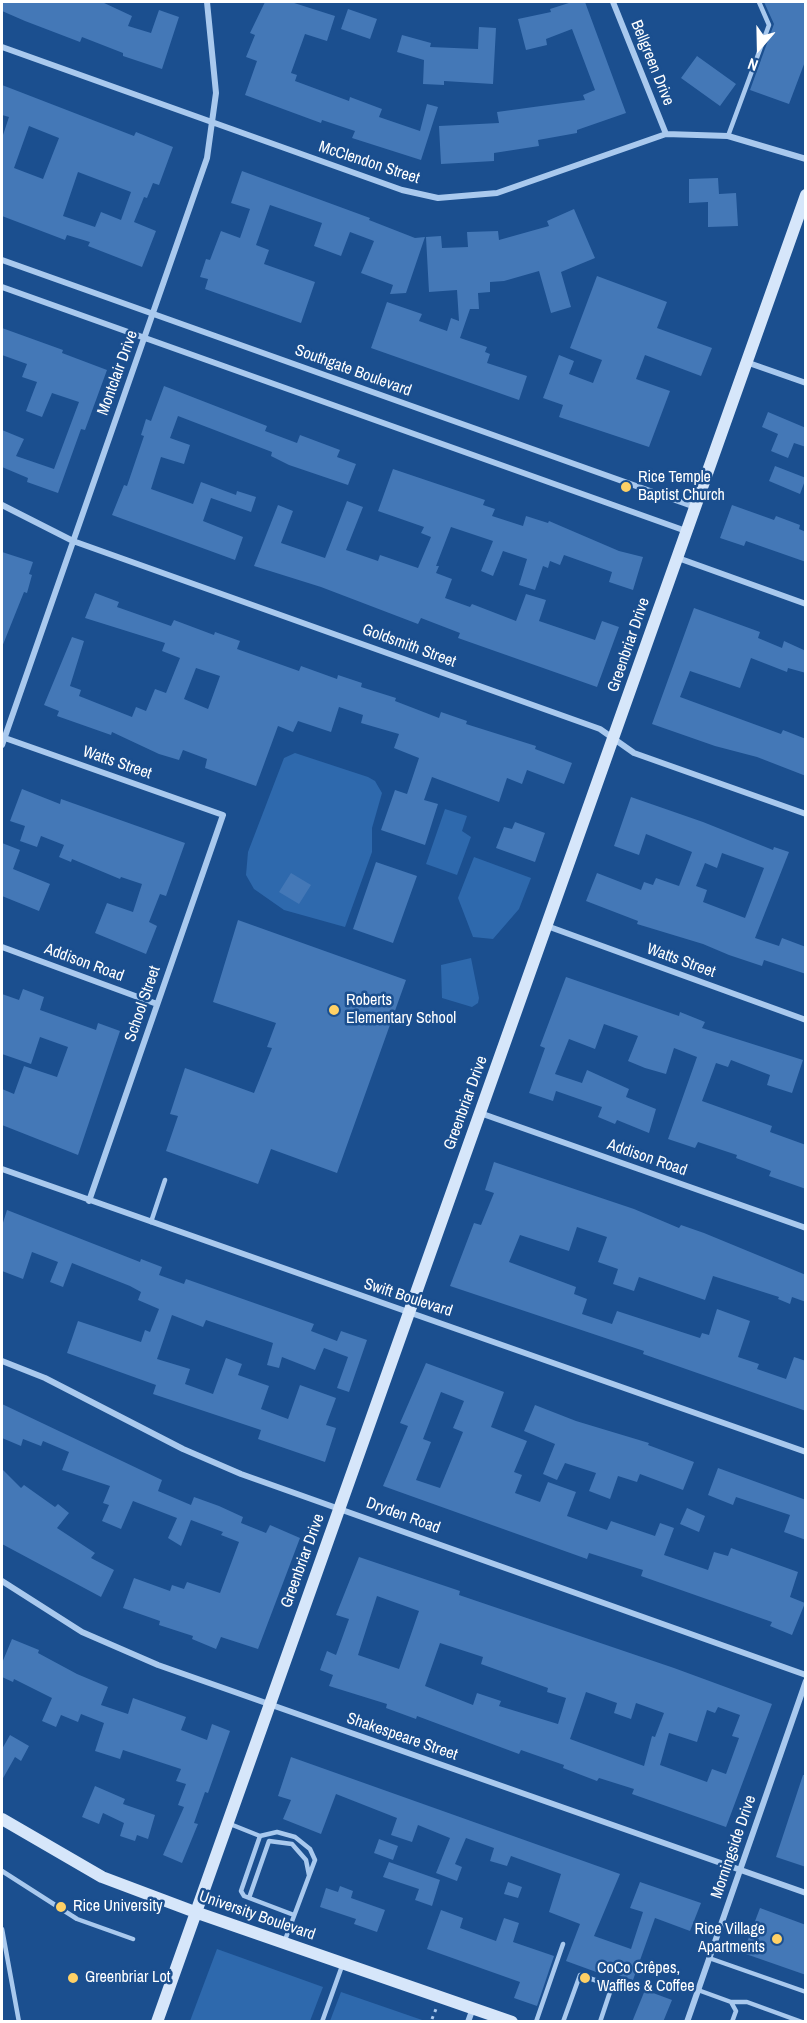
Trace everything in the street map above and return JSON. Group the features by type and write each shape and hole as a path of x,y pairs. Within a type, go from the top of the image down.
{"main road":[{"name":"Greenbriar Drive","path":"158,2022 195,1912 806,195"},
{"name":"University Boulevard","path":"2,1819 102,1877 195,1912 512,2022"}],"street":[{"name":"Montclair Drive","path":"2,740 199,185 213,123 216,93 214,54 207,2"},
{"name":"Bellgreen Drive","path":"613,2 666,134"},
{"name":"McClendon Street","path":"2,48 402,190 438,198 497,193 666,134 728,136 806,159"},
{"name":"Southgate Boulevard","path":"2,260 695,507"},
{"path":"2,287 686,531"},
{"path":"745,362 806,383"},
{"name":"Goldsmith Street","path":"2,505 73,541 596,727 634,753 806,814"},
{"path":"677,558 806,604"},
{"name":"Watts Street","path":"2,740 223,815"},
{"name":"School Street","path":"89,1200 223,815"},
{"name":"Watts Street","path":"547,927 806,1020"},
{"name":"Addison Road","path":"2,946 157,1004"},
{"name":"Addison Road","path":"480,1113 806,1228"},
{"name":"Swift Boulevard","path":"2,1169 806,1452"},
{"name":"Dryden Road","path":"2,1360 45,1378 183,1449 241,1474 806,1676"},
{"name":"Shakespeare Street","path":"2,1581 82,1632 158,1665 806,1893"},
{"name":"Morningside Drive","path":"687,2022 806,1681"},
{"path":"468,2022 473,2008"}],"lane":[{"path":"728,136 770,25 759,2"},
{"path":"150,1222 165,1180"},
{"path":"227,1823 260,1836 277,1832 301,1840 310,1849 315,1860 284,1943"},
{"path":"260,1836 241,1891 249,1898 294,1915"},
{"path":"249,1898 269,1841 292,1844 306,1860 309,1877"},
{"path":"2,1871 77,1919 133,1939"},
{"path":"2,1929 20,2022"},
{"path":"537,2022 563,1944"},
{"path":"709,1958 806,1992"},
{"path":"322,2022 343,1963"},
{"path":"563,2022 580,1975 612,1986 600,2022"},
{"path":"698,1990 731,2002 747,2002 801,2022"},
{"path":"731,2002 736,2012 732,2022"}],"shaded area":[{"path":"295,753 368,777 375,781 382,793 372,828 372,852 345,927 284,910 254,889 246,875 248,852 284,758"},
{"path":"445,809 467,816 462,831 471,837 457,875 426,864"},
{"path":"474,857 531,878 519,909 493,939 473,937 458,898"},
{"path":"471,958 478,1003 472,1007 442,998 441,965"},
{"path":"217,1949 323,1987 310,2021 190,2021"},
{"path":"341,1992 425,2021 330,2021"}],"building":[{"path":"2,2 102,2 132,16 128,26 151,33 159,10 179,17 162,69 123,56 123,53 82,37 80,42 25,21 2,11"},
{"path":"265,2 291,2 335,16 327,41 305,34 291,73 297,75 295,81 349,101 350,97 382,109 379,117 420,131 427,104 438,107 421,160 352,138 355,131 322,120 321,123 245,95 257,61 246,57 255,35 250,33"},
{"path":"572,2 585,2 626,113 577,130 577,133 538,140 539,146 494,153 494,161 441,164 439,126 499,123 497,112 585,100 583,95 595,90 572,29 546,39 547,45 526,50 518,19 551,12 550,9"},
{"path":"764,2 806,2 806,59 789,104 750,90 774,24"},
{"path":"348,9 377,19 370,39 341,29"},
{"path":"479,27 496,28 493,84 444,81 444,85 423,84 424,60 397,52 402,35 431,43 430,47 478,49"},
{"path":"697,56 736,84 720,106 681,78"},
{"path":"2,85 134,136 136,132 173,147 159,185 153,183 147,198 144,197 134,222 156,231 142,267 88,246 90,242 67,235 65,240 2,216 2,138 9,117 2,115","holes":["29,126 59,138 43,179 14,168","78,172 131,192 121,220 101,212 95,227 63,216"]},
{"path":"242,171 370,218 369,220 415,238 425,237 406,293 390,294 393,285 361,273 374,241 350,232 341,256 314,246 322,223 270,205 256,245 269,250 264,264 315,282 301,323 205,289 208,279 200,277 206,259 210,260 221,231 240,238 250,209 231,203"},
{"path":"718,178 719,194 736,193 738,226 708,227 708,202 689,203 689,179"},
{"path":"574,209 595,258 561,272 571,307 551,313 539,271 504,281 490,282 490,292 478,293 479,309 470,309 460,338 487,347 485,352 490,354 487,363 527,376 519,400 371,348 387,302 422,314 419,321 447,331 451,318 459,321 457,290 429,292 426,237 441,236 442,248 468,247 467,232 498,231 499,240 549,226 547,221"},
{"path":"597,276 667,302 657,328 712,348 701,376 645,355 636,379 670,391 649,447 559,417 563,405 543,398 559,355 574,361 569,374 593,383 602,360 570,348"},
{"path":"2,328 63,350 62,353 107,370 85,430 81,429 58,493 27,482 28,478 2,467 2,430 24,439 16,456 54,469 79,402 52,393 42,417 26,411 37,382 22,377 27,364 2,355"},
{"path":"164,386 267,426 265,431 297,443 300,435 340,450 337,457 356,464 348,485 289,465 271,456 272,452 178,416 170,438 190,445 184,464 161,457 151,489 193,504 201,482 236,495 237,491 256,497 251,512 211,498 203,521 243,537 235,560 112,515 124,485 127,486 144,436 141,435 146,419 151,421"},
{"path":"768,412 806,428 806,447 794,443 788,458 771,451 778,434 762,427"},
{"path":"775,466 806,478 800,494 769,481"},
{"path":"393,469 485,500 483,505 495,509 492,516 523,526 526,516 548,523 549,521 619,551 643,557 633,590 609,582 612,572 564,555 560,565 550,561 548,568 543,566 535,590 519,585 527,559 503,551 493,576 481,571 493,541 451,527 436,566 439,566 436,573 452,579 445,598 470,607 472,604 516,621 526,594 546,600 539,621 595,640 602,621 619,627 597,687 458,638 460,633 421,618 418,624 321,587 254,566 278,505 293,511 281,543 325,558 347,501 363,507 346,550 378,561 380,555 418,568 431,537 421,533 424,527 378,511"},
{"path":"732,505 774,520 776,516 800,525 799,529 806,532 806,562 746,541 744,546 720,538"},
{"path":"2,552 33,562 27,593 24,592 2,647"},
{"path":"95,593 119,602 117,607 171,626 174,620 214,635 215,632 240,641 237,649 299,671 301,666 337,679 338,675 362,683 361,687 396,698 395,701 439,718 441,712 467,721 466,724 536,746 535,749 572,763 564,784 527,770 522,784 507,778 499,802 432,777 424,800 438,804 425,845 381,830 395,790 407,794 419,758 394,748 399,734 361,723 363,715 339,707 331,732 298,721 293,732 278,726 256,786 205,768 207,759 183,750 179,760 159,754 112,732 111,735 57,716 59,711 44,705 72,637 84,641 70,686 81,690 79,696 132,717 136,707 146,711 155,689 166,693 180,658 162,651 165,643 85,618","holes":["196,668 220,676 208,709 184,699"]},
{"path":"694,608 760,632 758,638 782,648 784,641 806,651 806,673 788,668 787,672 751,658 740,688 690,671 680,697 781,734 783,730 806,739 806,776 757,757 715,746 652,724"},
{"path":"22,789 60,804 61,799 185,843 166,896 160,894 149,922 157,926 146,954 95,933 107,903 133,912 142,884 121,877 120,879 72,859 71,862 59,857 64,845 41,836 37,847 20,841 25,826 10,821"},
{"path":"631,797 773,850 774,847 789,852 755,938 779,946 782,938 806,947 806,974 764,960 762,966 703,944 637,924 638,921 586,901 597,873 641,890 644,882 653,885 656,878 679,886 692,852 646,834 639,855 614,846","holes":["722,853 764,868 745,918 703,902 707,890 696,886 705,863 717,868"]},
{"path":"515,822 545,833 535,862 496,848 504,827 512,829"},
{"path":"2,843 20,850 13,869 50,884 39,911 2,896"},
{"path":"376,862 417,876 393,943 353,929"},
{"path":"291,873 311,885 299,904 279,892"},
{"path":"238,920 406,980 337,1173 271,1149 258,1184 166,1151 178,1116 170,1114 185,1068 254,1093 272,1048 267,1047 276,1023 213,1002"},
{"path":"566,977 679,1016 680,1012 705,1022 702,1028 803,1060 792,1093 767,1085 770,1075 731,1060 728,1067 716,1063 702,1101 772,1126 770,1132 806,1145 806,1189 769,1176 771,1171 736,1158 737,1155 698,1142 695,1148 668,1139 697,1057 674,1048 666,1074 645,1068 628,1061 638,1036 604,1024 595,1049 569,1039 555,1074 582,1083 587,1070 629,1089 626,1097 656,1109 649,1133 617,1120 615,1124 598,1117 602,1107 556,1091 553,1101 529,1093 545,1048 540,1046"},
{"path":"23,989 44,997 40,1010 96,1030 98,1023 120,1031 78,1155 2,1125 2,1089 14,1094 24,1066 57,1077 68,1047 40,1037 31,1064 2,1054 2,994 19,1000"},
{"path":"494,1162 634,1209 679,1228 681,1225 704,1233 806,1275 806,1302 792,1297 790,1304 778,1299 779,1297 713,1276 705,1300 639,1277 634,1291 613,1284 618,1269 598,1262 607,1237 577,1227 569,1251 520,1235 509,1262 576,1287 574,1294 587,1299 582,1314 612,1324 617,1311 700,1338 702,1333 709,1335 717,1309 750,1321 738,1357 759,1364 757,1369 786,1379 794,1357 806,1361 806,1411 643,1354 644,1351 450,1286 474,1223 481,1225 494,1193 485,1190"},
{"path":"7,1210 140,1262 141,1259 162,1267 159,1275 184,1284 186,1279 314,1324 311,1331 337,1341 341,1331 367,1340 349,1392 337,1388 348,1357 324,1348 315,1370 282,1357 279,1368 267,1365 273,1343 206,1320 203,1327 172,1315 157,1359 190,1369 185,1384 213,1394 226,1358 242,1364 238,1375 269,1386 261,1409 288,1419 300,1385 336,1398 326,1425 336,1428 325,1462 258,1439 261,1430 153,1394 156,1385 67,1353 78,1321 141,1342 145,1330 150,1332 159,1309 138,1300 141,1292 130,1286 72,1263 63,1287 50,1282 58,1262 32,1252 23,1279 2,1271 2,1226"},
{"path":"426,1363 504,1392 491,1427 527,1441 514,1472 522,1475 515,1493 540,1502 548,1482 576,1492 567,1516 607,1530 611,1521 655,1536 660,1523 674,1528 664,1555 708,1570 714,1552 728,1556 731,1548 798,1572 790,1597 805,1603 792,1635 770,1626 772,1622 641,1576 643,1570 589,1553 587,1559 383,1486 408,1426 400,1423","holes":["441,1392 464,1401 453,1428 463,1432 440,1488 416,1480 431,1442 423,1439"]},
{"path":"2,1404 162,1480 158,1491 191,1505 194,1497 219,1506 243,1517 241,1523 266,1533 270,1525 300,1538 258,1649 221,1637 216,1649 192,1639 193,1636 159,1625 160,1621 123,1608 134,1578 170,1591 172,1585 184,1589 187,1582 220,1593 239,1542 221,1535 223,1532 191,1520 181,1546 168,1538 177,1518 133,1501 121,1529 102,1521 109,1505 103,1503 110,1486 62,1470 69,1452 43,1441 41,1446 23,1439 21,1446 2,1438"},
{"path":"535,1405 576,1421 649,1443 648,1445 694,1462 683,1490 640,1474 637,1482 618,1476 610,1499 589,1491 596,1473 565,1463 557,1480 543,1474 555,1444 524,1431"},
{"path":"718,1468 806,1500 806,1540 784,1532 790,1515 736,1497 733,1505 708,1495"},
{"path":"2,1469 21,1488 24,1485 55,1507 58,1504 69,1513 57,1528 95,1553 91,1558 114,1570 101,1597 2,1544"},
{"path":"687,1508 705,1516 699,1532 680,1524"},
{"path":"359,1557 460,1591 459,1595 772,1704 726,1827 632,1794 634,1789 599,1778 597,1781 563,1768 564,1765 521,1750 519,1754 417,1716 416,1719 386,1708 387,1704 329,1686 333,1675 320,1670 327,1651 336,1655 349,1619 336,1615","holes":["377,1596 419,1611 399,1669 358,1655","440,1643 483,1657 481,1664 548,1688 547,1692 566,1698 558,1724 499,1706 501,1701 477,1693 473,1705 425,1686","586,1692 617,1703 614,1713 631,1719 636,1703 664,1713 655,1737 652,1736 644,1766 570,1739","718,1707 740,1715 732,1736 739,1738 726,1774 712,1769 707,1782 660,1765 669,1733 697,1742 707,1710 715,1713"]},
{"path":"12,1639 39,1650 38,1653 77,1674 108,1687 101,1705 128,1714 133,1698 186,1717 181,1730 207,1740 212,1724 230,1731 208,1793 205,1792 194,1823 198,1824 182,1863 163,1855 184,1807 178,1805 186,1784 176,1781 181,1769 123,1750 120,1759 95,1751 104,1723 81,1714 78,1722 61,1715 56,1727 42,1721 52,1698 14,1679 13,1682 2,1677 2,1663"},
{"path":"10,1735 29,1746 21,1761 15,1757 2,1780 2,1749"},
{"path":"291,1757 620,1874 594,1936 631,1949 643,1912 630,1908 640,1882 701,1903 690,1931 655,1918 633,1980 600,1969 599,1973 566,1961 580,1924 549,1912 561,1874 511,1856 507,1866 490,1861 494,1848 466,1838 455,1864 462,1867 457,1881 436,1873 450,1838 418,1825 412,1842 391,1835 397,1818 336,1794 321,1834 283,1819 291,1800 278,1796"},
{"path":"803,1775 806,1775 806,1867 776,1857"},
{"path":"95,1786 125,1799 123,1804 155,1815 148,1839 137,1835 135,1841 120,1836 124,1823 103,1813 99,1824 82,1817"},
{"path":"379,1839 398,1846 393,1860 374,1853"},
{"path":"389,1862 440,1880 432,1906 415,1900 419,1889 383,1877"},
{"path":"508,1882 522,1887 518,1898 504,1894"},
{"path":"340,1886 353,1891 351,1898 385,1910 377,1932 354,1924 356,1919 320,1907 326,1888 338,1892"},
{"name":"Rice Village Apartments","path":"760,1908 806,1925 806,1975 743,1953"},
{"path":"441,1910 463,1918 460,1928 496,1941 504,1918 519,1923 513,1942 554,1956 537,2006 514,1998 520,1982 427,1949"},
{"path":"645,1990 672,2000 663,2022 632,2022"}],"place":[{"name":"Rice Temple Baptist Church","path":"626,487"},
{"name":"Roberts Elementary School","path":"334,1010"},
{"name":"Rice University","path":"61,1907"},
{"name":"Rice Village Apartments","path":"777,1939"},
{"name":"Greenbriar Lot","path":"73,1978"},
{"name":"CoCo Crêpes, Waffles & Coffee","path":"585,1978"}]}
